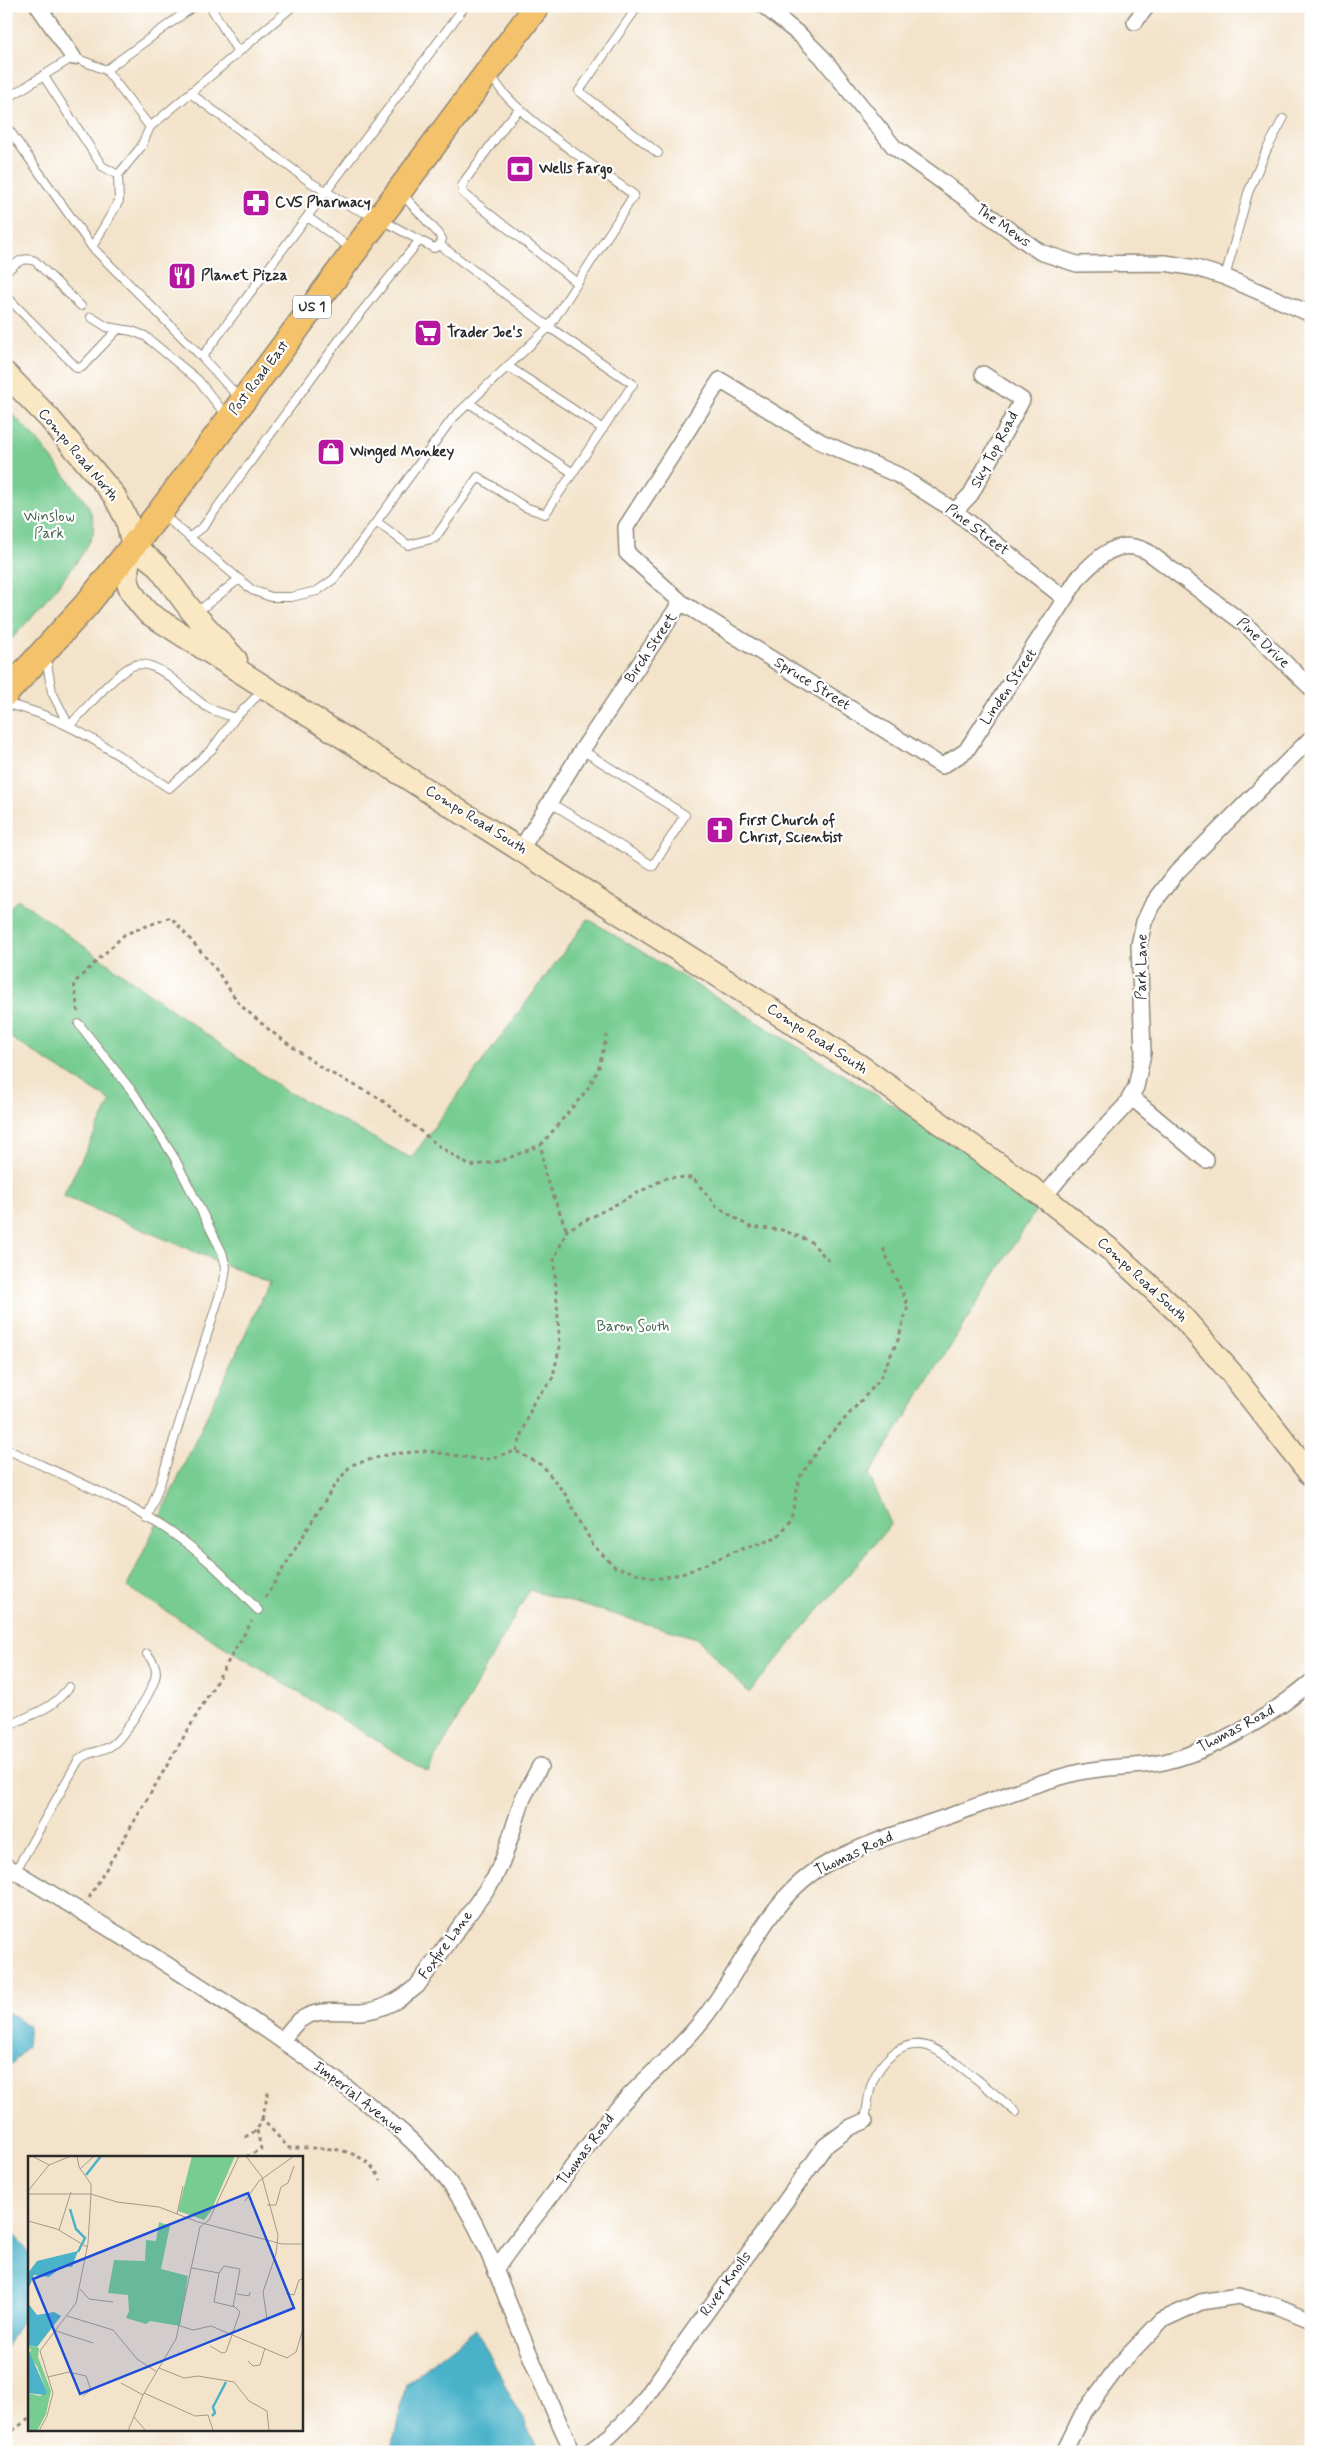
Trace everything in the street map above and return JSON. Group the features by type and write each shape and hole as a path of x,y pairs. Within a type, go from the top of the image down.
{"main road":[{"name":"Post Road East","path":"6,693 87,604 160,512 537,6"},
{"name":"Compo Road North","path":"6,374 49,418 114,495 127,520 133,546"},
{"name":"Compo Road South","path":"262,684 223,647 194,614 157,565 133,546 127,564 126,576 128,585 138,602 148,612 189,640 262,684 857,1064 1044,1197 1112,1251 1178,1312 1232,1374 1311,1475"}],"street":[{"path":"38,6 73,57"},
{"name":"The Mews","path":"764,6 801,36 822,57 894,147 1040,252 1077,264 1164,263 1196,268 1225,277 1311,314"},
{"path":"1135,22 1147,6"},
{"name":"Sky Top Road","path":"955,511 971,494 1022,400 983,374"},
{"name":"Pine Street","path":"720,380 821,442 898,475 955,511 1064,598"},
{"name":"Birch Street","path":"521,849 582,750 681,602 627,553 626,527 720,380"},
{"name":"Pine Drive","path":"1064,598 1079,578 1099,557 1112,550 1137,546 1148,552 1246,625 1311,688"},
{"name":"Linden Street","path":"942,766 966,751 1028,658 1064,598"},
{"name":"Spruce Street","path":"681,602 942,766"},
{"name":"Park Lane","path":"1044,1197 1131,1097 1139,1074 1143,1053 1139,945 1144,922 1152,905 1177,872 1311,738"},
{"path":"1131,1097 1206,1160"},
{"name":"Thomas Road","path":"496,2269 524,2228 607,2120 676,2051 705,2018 773,1913 810,1874 872,1843 1042,1782 1082,1771 1163,1762 1200,1749 1259,1719 1311,1682"},
{"name":"Foxfire Lane","path":"282,2041 299,2020 318,2011 361,2012 382,2008 402,1998 417,1986 494,1879 504,1857 523,1798 540,1766"},
{"name":"Imperial Avenue","path":"10,1869 181,1973 282,2041 384,2118 429,2158 447,2179 471,2215 496,2269 534,2368 573,2452"},
{"name":"River Knolls","path":"589,2452 610,2436 638,2408 825,2146 851,2127 865,2121"},
{"path":"1064,2452 1082,2415 1120,2364 1162,2320 1201,2302 1238,2296 1277,2306 1311,2320"}],"lane":[{"path":"106,70 194,6"},
{"path":"210,6 238,52"},
{"path":"92,247 118,201 118,176 141,147 150,127 293,6"},
{"path":"202,357 309,218 465,6"},
{"path":"638,6 579,91 658,153"},
{"path":"6,106 11,96 73,57 106,70 150,127"},
{"path":"160,512 252,590 271,597 291,597 317,591 334,578 452,419 549,327 634,195 519,110 500,91 492,77 490,68"},
{"path":"43,75 102,166 118,176"},
{"path":"190,93 327,192 419,241 434,248 440,245 442,239 439,234 399,190"},
{"path":"519,110 507,123 466,179 462,186 463,193 577,283"},
{"path":"1225,277 1248,193 1267,149 1283,119"},
{"path":"6,122 7,127 92,247 202,357 236,410"},
{"path":"309,218 354,250"},
{"path":"190,537 203,527 342,336 419,241"},
{"path":"377,522 408,545 435,538 478,477 525,507 545,514 634,384 549,327 440,245"},
{"path":"6,272 20,260 27,258 35,261 81,306"},
{"path":"6,296 77,368 82,367 117,330"},
{"path":"91,317 107,328 132,331 146,336 236,410"},
{"path":"509,367 604,429"},
{"path":"469,403 573,473"},
{"path":"194,614 239,579"},
{"path":"44,652 52,692 69,726"},
{"path":"69,726 118,676 130,667 139,664 151,666 162,672 208,708 235,718"},
{"path":"6,704 33,709 69,726 170,788 212,749 262,684"},
{"path":"550,803 654,866 685,815 582,750"},
{"path":"79,1024 136,1095 175,1159 222,1252 226,1268 224,1281 160,1484 147,1519"},
{"path":"6,1449 115,1500 178,1537 211,1563 258,1610"},
{"path":"10,1869 78,1761 88,1753 112,1746 122,1737 156,1677 155,1664 146,1654"},
{"path":"6,1728 22,1718 50,1708 59,1700 68,1687"},
{"path":"865,2121 872,2084 881,2066 894,2052 907,2045 927,2046 942,2054 1016,2112"}],"path":[{"path":"79,1024 74,983 125,934 171,917 215,968 240,1004 272,1032 323,1069 379,1098 439,1146 470,1166 501,1161 541,1145 588,1090 598,1070 606,1035"},
{"path":"541,1145 545,1174 566,1230"},
{"path":"516,1451 534,1401 552,1380 560,1346 554,1260 566,1230 668,1177 693,1178 718,1207 750,1227 782,1230 810,1241 829,1262"},
{"path":"81,1911 258,1610 332,1489 351,1465 390,1454 427,1452 484,1460 516,1451 543,1466 565,1494 593,1545 615,1566 656,1579 685,1573 733,1552 777,1538 790,1518 800,1477 821,1445 878,1382 898,1340 908,1306 883,1248"},
{"path":"245,2137 257,2130 262,2120 269,2090"},
{"path":"262,2120 289,2148 329,2148 346,2150 361,2156 376,2172 380,2180"},
{"path":"248,2156 261,2149 257,2130"},
{"path":"6,2435 28,2420"}],"green space":[{"name":"Winslow Park","path":"6,408 36,438 87,504 94,526 89,543 80,557 6,645"},
{"name":"Baron South","path":"18,899 284,1090 411,1158 588,919 1044,1197 869,1475 891,1524 749,1693 697,1638 529,1590 428,1772 127,1587 269,1283 63,1196 111,1101 6,1035 6,913"}],"water":[{"path":"6,2012 29,2026 27,2046 6,2071"},
{"path":"6,2224 28,2252 28,2309 6,2348"},
{"path":"476,2329 540,2452 391,2452 406,2384"}],"place":[{"name":"Wells Fargo","path":"520,169"},
{"name":"CVS Pharmacy","path":"256,203"},
{"name":"Planet Pizza","path":"182,276"},
{"name":"Trader Joe's","path":"428,333"},
{"name":"Winged Monkey","path":"331,452"},
{"name":"First Church of Christ, Scientist","path":"720,830"}]}
